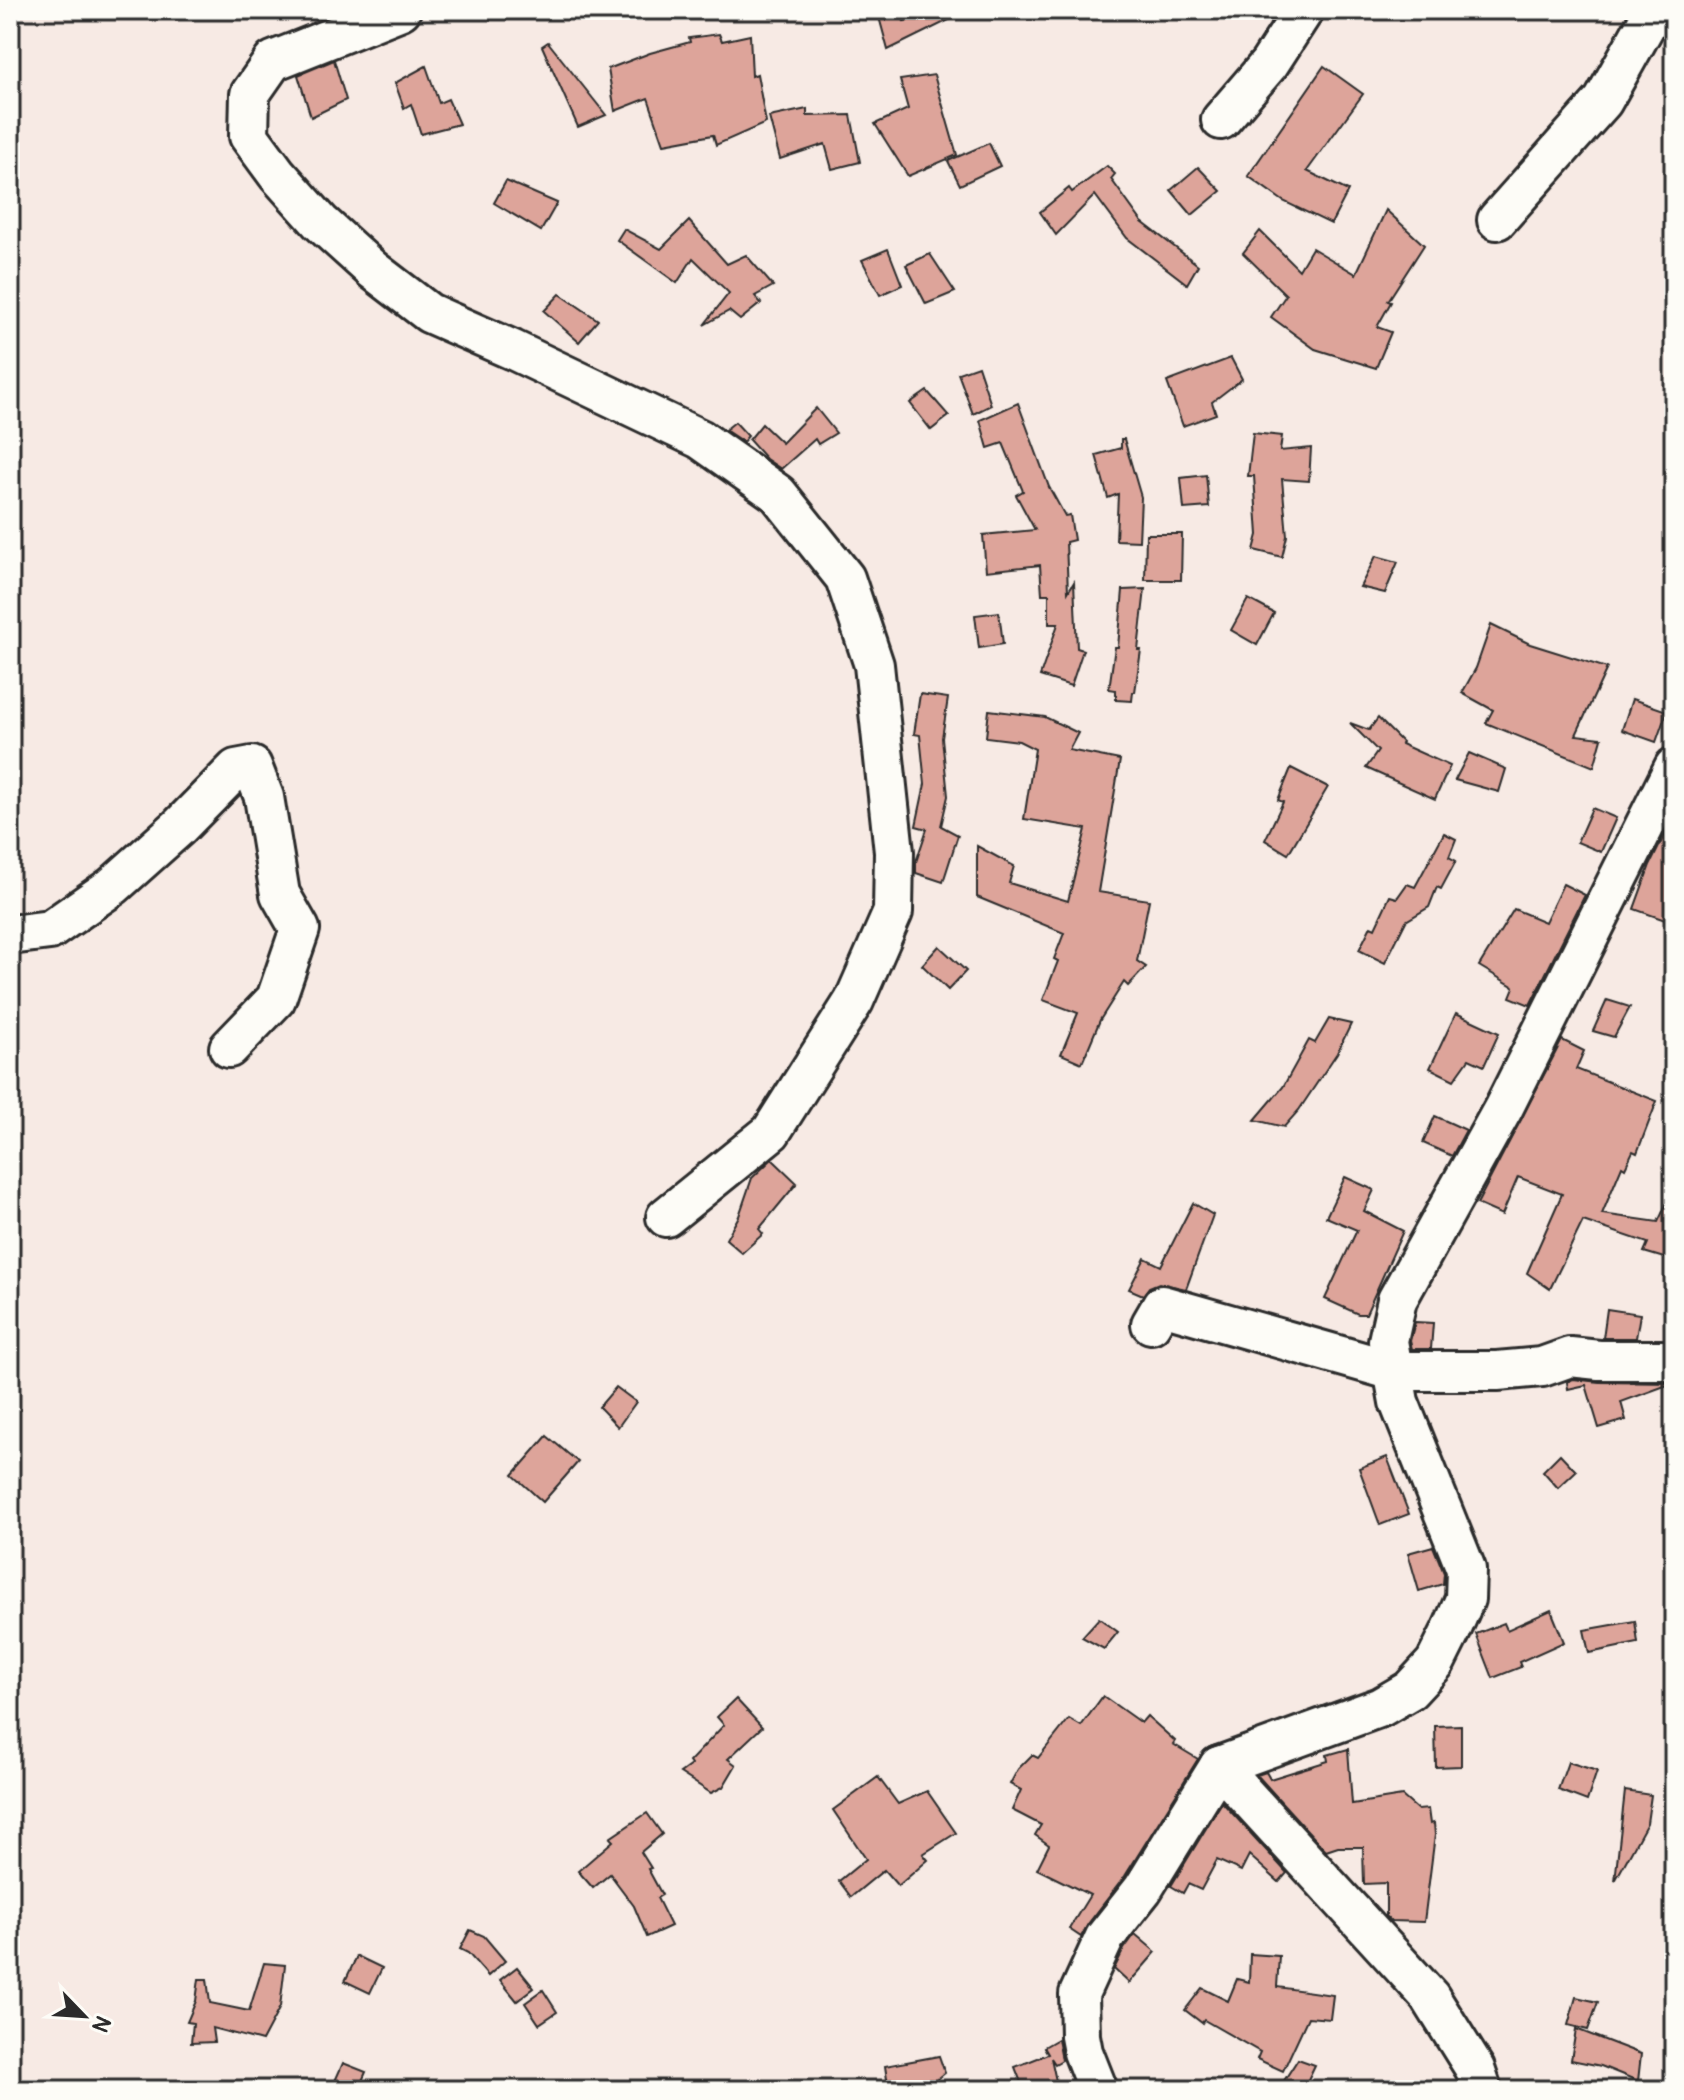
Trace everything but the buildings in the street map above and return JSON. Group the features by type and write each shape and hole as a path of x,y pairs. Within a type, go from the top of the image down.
{"street":[{"path":"401,10 273,61 250,94 249,136 277,174 320,222 373,270 429,313 700,439 778,494 845,578 874,665 894,852 893,912 854,1001 771,1132 666,1217"},
{"path":"1221,120 1269,64 1304,10"},
{"path":"1497,220 1603,101 1654,10"},
{"path":"10,935 50,930 113,886 236,769 252,766 264,797 280,894 300,929 276,999 229,1048"},
{"path":"1098,2090 1083,2052 1079,1994 1105,1937 1143,1889 1219,1766 1381,1707 1410,1690 1435,1663 1465,1599 1466,1569 1399,1402 1388,1341 1397,1300 1503,1109 1674,767"},
{"path":"1151,1324 1162,1305 1394,1371 1497,1371 1542,1367 1570,1357 1674,1360"},
{"path":"1219,1766 1430,1997 1475,2069 1482,2090"}]}
